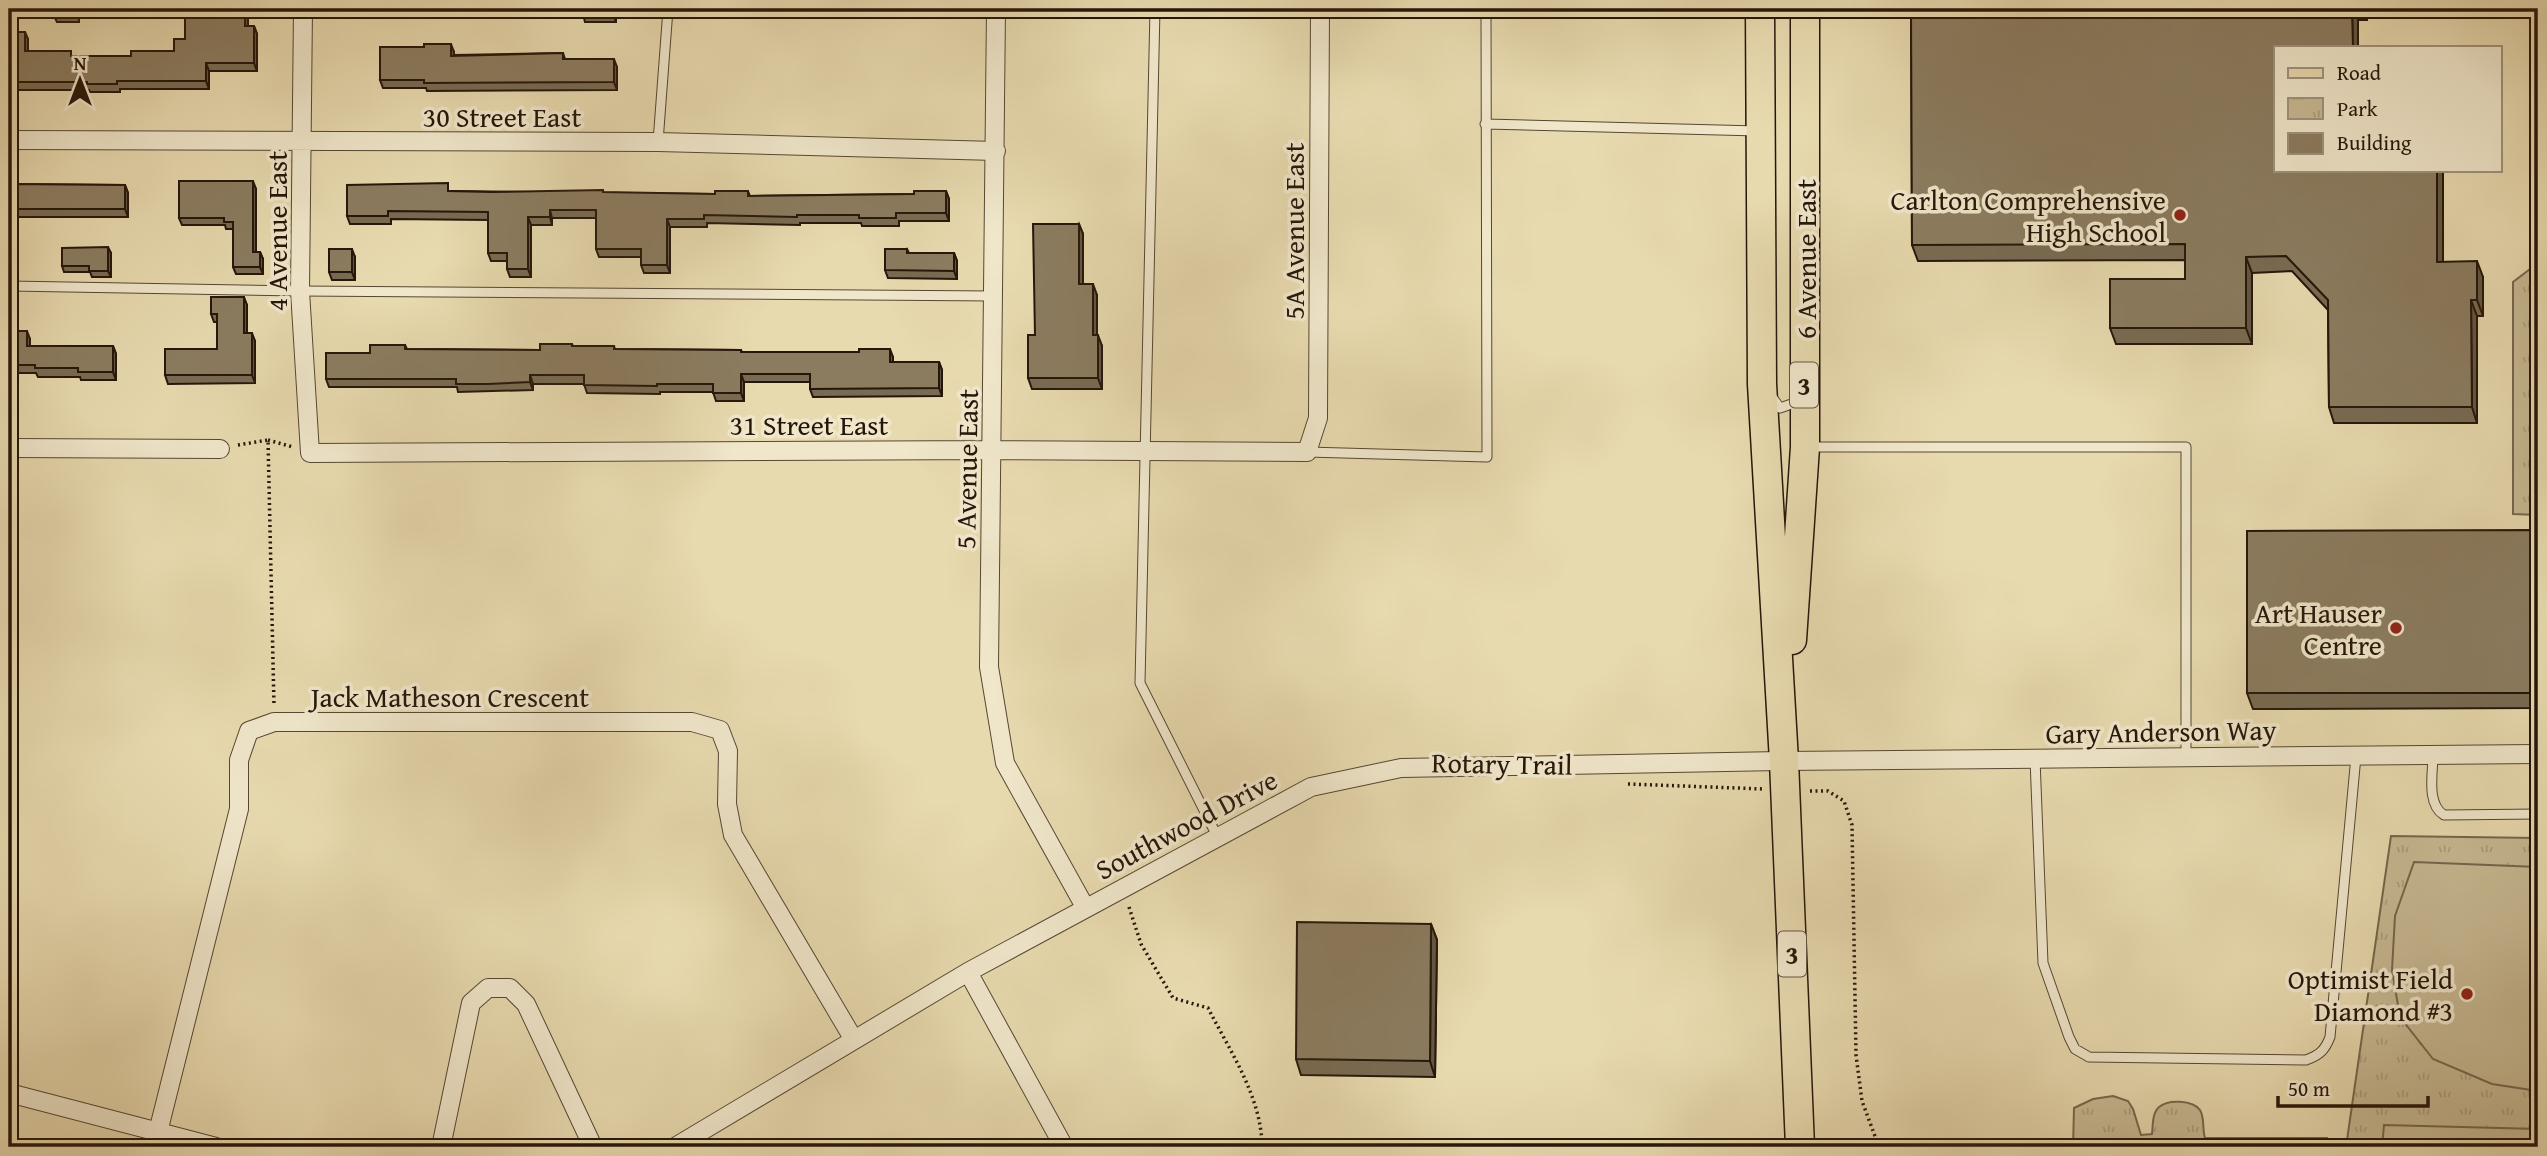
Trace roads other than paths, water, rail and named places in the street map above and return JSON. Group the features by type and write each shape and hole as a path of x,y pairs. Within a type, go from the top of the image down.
{"main road":[{"name":"6 Avenue East","path":"1760,9 1762,384 1784,761 1800,1147"},
{"name":"6 Avenue East","path":"1784,761 1805,447 1805,9"}],"street":[{"name":"4 Avenue East","path":"303,9 300,291 310,453"},
{"name":"5 Avenue East","path":"996,9 989,667 1005,763 1085,907"},
{"name":"5A Avenue East","path":"1307,452 1318,418 1320,9"},
{"name":"30 Street East","path":"9,141 658,142 996,150"},
{"path":"9,448 220,449"},
{"name":"31 Street East","path":"310,453 993,450 1307,452"},
{"name":"Jack Matheson Crescent","path":"158,1132 239,809 239,760 249,731 274,722 692,722 720,730 728,751 727,804 733,835 854,1040"},
{"name":"Gary Anderson Way","path":"1784,761 2538,754"},
{"name":"Southwood Drive","path":"675,1147 968,972 1217,836 1311,788 1401,768 1784,761"},
{"path":"968,972 1064,1147"},
{"path":"441,1147 471,1003 488,988 510,988 526,1004 593,1147"},
{"path":"9,1093 216,1147"}],"lane":[{"path":"658,142 668,9"},
{"path":"1155,9 1140,683 1217,836"},
{"path":"1307,452 1487,457 1486,9"},
{"path":"1485,124 1759,131"},
{"path":"9,286 995,296"},
{"path":"1762,384 1780,408 1804,399"},
{"path":"1805,447 2186,447 2186,757"},
{"path":"2433,755 2433,802 2437,811 2444,815 2538,814"},
{"path":"2035,759 2043,963 2069,1037 2076,1049 2089,1057 2306,1060 2325,1049 2330,1037 2356,756"}],"place":[{"name":"Carlton Comprehensive High School","path":"2180,215"},
{"name":"Art Hauser Centre","path":"2396,628"},
{"name":"Optimist Field Diamond #3","path":"2467,994"}]}
